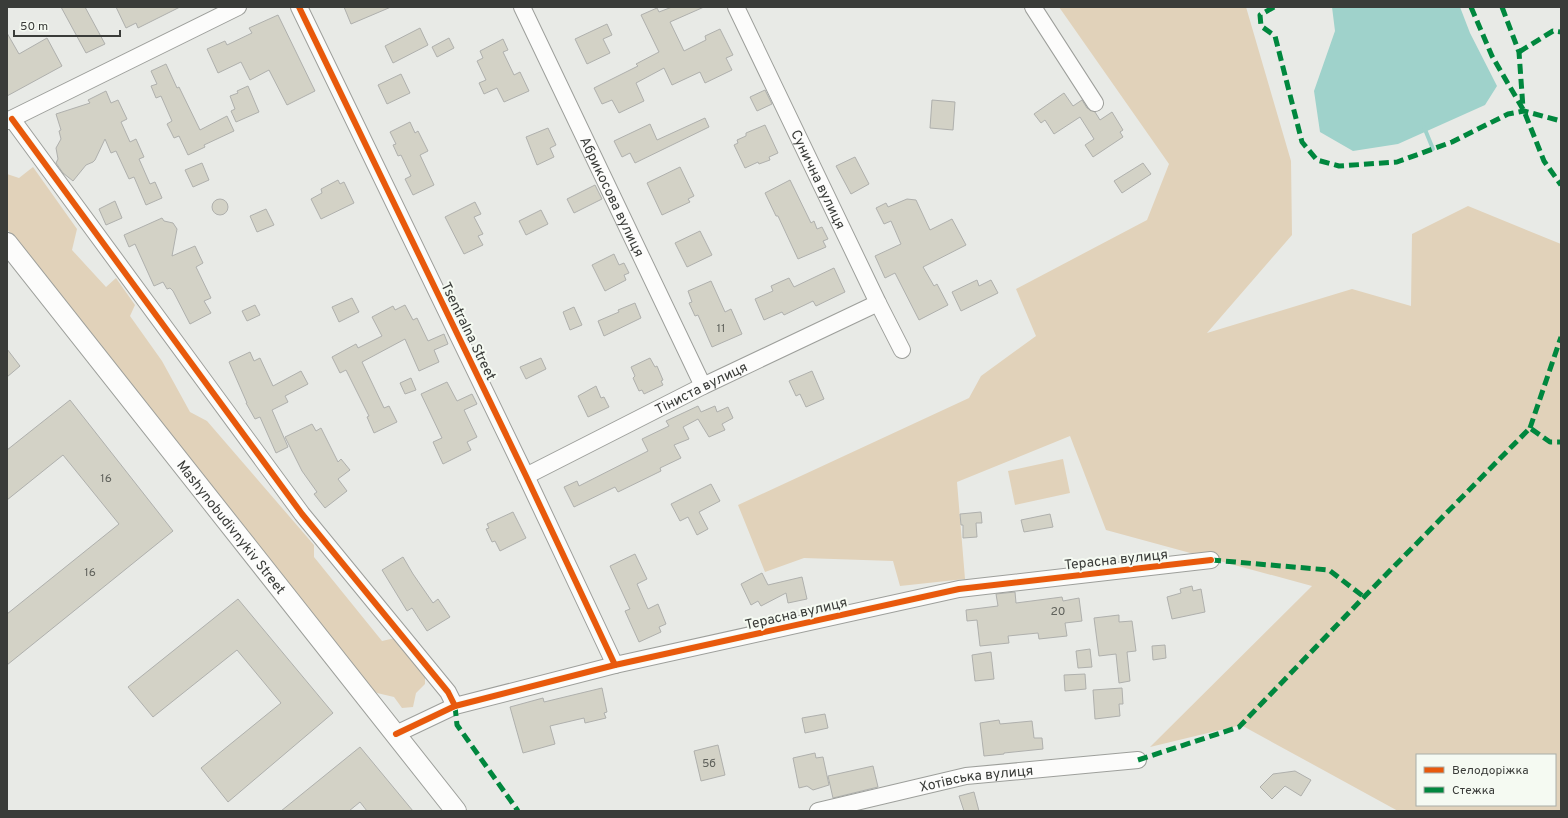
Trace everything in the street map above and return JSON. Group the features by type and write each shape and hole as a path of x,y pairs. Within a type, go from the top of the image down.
{"street":[{"path":"238,7 9,120 302,514 448,692 455,706"},
{"name":"Tsentralna Street","path":"299,7 526,476 615,665"},
{"name":"Абрикосова вулиця","path":"522,7 703,386"},
{"name":"Сунична вулиця","path":"736,7 878,304 902,350"},
{"path":"1033,7 1095,103"},
{"name":"Mashynobudivnykiv Street","path":"7,243 456,811"},
{"name":"Тіниста вулиця","path":"526,476 703,386 878,304"},
{"name":"Терасна вулиця","path":"396,734 455,706 615,665 958,588 1211,560"},
{"name":"Хотівська вулиця","path":"818,811 966,776 1138,760"}],"shaded area":[{"path":"1059,7 1246,7 1291,161 1292,235 1207,333 1352,289 1411,306 1412,234 1468,206 1561,244 1561,811 1398,811 1241,725 1150,747 1312,586 1106,530 1070,436 957,482 965,579 900,586 893,561 804,558 765,572 738,505 969,398 981,376 1036,336 1016,289 1147,220 1169,164"},
{"path":"33,167 77,229 72,250 106,287 116,278 135,305 130,316 162,361 190,412 207,421 314,545 314,557 382,641 395,638 425,672 425,684 416,693 413,707 402,708 394,697 377,693 360,680 7,229 7,174 19,178"},
{"path":"1063,459 1070,493 1015,505 1008,471"}],"water":[{"path":"1332,7 1460,7 1470,33 1497,86 1485,105 1398,144 1353,151 1320,132 1314,91 1335,31"}],"building":[{"path":"61,7 85,7 105,44 86,53"},
{"path":"116,7 180,7 138,28 136,23 126,28"},
{"path":"344,7 391,7 351,24"},
{"path":"672,7 704,7 670,22 684,51 706,40 705,36 720,29 733,55 726,58 732,70 705,83 700,72 672,85 664,68 636,83 644,101 619,113 612,100 602,104 594,88 638,66 636,64 659,52 641,15 657,8 659,12"},
{"path":"278,15 315,91 287,105 269,70 250,80 241,62 218,73 207,49 225,41 227,45 252,33 249,28"},
{"path":"607,24 612,35 603,39 610,53 587,64 575,39"},
{"path":"420,28 428,45 393,63 385,46"},
{"path":"7,33 19,54 47,38 62,66 7,96"},
{"path":"449,38 454,48 437,57 432,47"},
{"path":"503,39 508,50 503,52 514,75 520,72 529,91 504,102 497,88 484,94 479,83 486,80 477,61 483,58 480,51"},
{"path":"166,64 177,88 179,87 200,130 227,116 234,131 204,145 205,147 188,155 179,136 174,138 167,124 172,121 161,96 156,98 151,86 157,84 151,71"},
{"path":"401,74 410,93 387,104 378,85"},
{"path":"248,86 259,112 236,122 231,111 235,109 230,96 238,93 237,91"},
{"path":"765,90 772,104 757,111 750,97"},
{"path":"106,91 111,103 118,100 127,119 121,122 130,142 136,139 144,157 139,159 150,184 155,182 162,198 146,205 134,177 129,179 116,151 111,153 105,139 95,160 86,165 73,181 63,173 56,163 58,159 56,148 61,139 59,131 61,130 56,114 90,103 88,100"},
{"path":"1064,93 1073,106 1082,100 1087,108 1095,112 1100,120 1112,112 1123,130 1120,132 1123,137 1093,157 1085,145 1094,139 1080,117 1054,134 1045,120 1041,123 1034,114"},
{"path":"932,100 955,102 953,130 930,128"},
{"path":"705,118 709,127 635,163 630,153 622,157 614,141 650,124 657,140"},
{"path":"410,122 415,133 418,131 428,151 420,155 434,185 413,195 405,179 411,176 401,155 398,156 393,145 396,144 390,132"},
{"path":"765,125 778,153 769,157 770,160 759,164 758,162 745,168 734,145 738,143 737,140 746,136 746,133"},
{"path":"548,128 556,145 550,148 554,157 537,165 526,137"},
{"path":"855,157 869,184 851,194 836,166"},
{"path":"202,163 209,180 193,187 185,170"},
{"path":"1143,163 1151,174 1122,193 1114,181"},
{"path":"680,167 694,196 688,199 690,202 662,215 647,183"},
{"path":"338,180 340,184 344,182 354,203 321,219 311,199 322,193 321,189"},
{"path":"790,180 811,223 814,221 817,229 822,227 828,239 823,241 826,247 798,259 778,216 776,216 765,193"},
{"path":"595,185 602,199 574,213 567,199"},
{"path":"220,199 227,204 228,207 223,214 220,215 213,210 212,207 217,200"},
{"path":"907,199 916,200 930,230 952,219 966,245 923,267 934,286 937,284 948,305 919,320 895,273 885,278 875,256 901,244 891,221 884,224 876,208 886,203 888,207"},
{"path":"115,201 122,218 106,225 99,209"},
{"path":"475,202 481,214 474,217 483,234 478,236 483,245 464,254 445,217"},
{"path":"266,209 274,225 257,232 250,216"},
{"path":"541,210 548,224 526,235 519,221"},
{"path":"162,218 164,221 173,223 177,229 172,256 195,246 203,263 196,267 211,298 204,301 211,313 190,324 173,291 170,288 167,289 163,282 154,286 135,244 129,247 124,235"},
{"path":"700,231 712,255 687,267 675,243"},
{"path":"614,254 619,265 624,263 629,273 624,275 626,280 605,291 592,265"},
{"path":"834,268 845,292 816,306 813,301 784,315 782,312 764,320 755,299 773,291 771,286 789,278 794,287"},
{"path":"977,280 979,286 991,280 998,293 961,311 952,292"},
{"path":"711,281 725,312 731,309 742,334 712,347 698,315 695,316 689,303 692,302 688,291"},
{"path":"352,298 359,312 339,322 332,307"},
{"path":"635,303 641,318 604,336 598,321"},
{"path":"255,305 260,315 247,321 242,311"},
{"path":"405,305 413,320 417,318 428,341 444,334 448,344 434,350 439,362 419,371 405,339 362,362 384,408 389,406 397,422 374,433 367,417 369,416 346,370 340,373 332,357 356,344 358,348 382,336 372,317 393,306 395,310"},
{"path":"574,307 582,325 570,330 563,312"},
{"path":"7,349 20,366 7,377"},
{"path":"250,352 254,361 260,358 273,386 301,371 308,384 285,396 288,402 272,410 288,447 276,453 260,417 255,419 246,403 229,362"},
{"path":"541,358 546,369 526,379 520,367"},
{"path":"650,358 655,367 657,366 663,380 661,381 663,385 644,394 642,390 639,391 633,378 635,376 631,367"},
{"path":"812,371 824,399 806,407 800,394 796,396 789,381"},
{"path":"411,378 416,390 405,394 400,383"},
{"path":"447,382 457,401 472,394 477,404 464,410 477,437 467,442 471,450 443,464 433,442 442,438 421,394"},
{"path":"596,386 601,398 604,397 609,407 588,417 578,396"},
{"path":"70,400 173,531 7,665 7,614 119,524 63,455 7,500 7,450"},
{"path":"698,406 701,412 715,406 717,412 728,407 733,418 722,424 725,430 709,437 698,419 683,427 689,439 674,445 681,458 660,468 661,471 618,492 615,487 574,507 564,487 577,481 579,486 648,451 642,439 669,426 666,421"},
{"path":"312,424 316,431 321,428 338,462 341,459 350,470 338,479 347,491 325,508 314,494 317,492 302,471 285,437"},
{"path":"711,484 720,501 699,512 708,529 697,535 688,517 680,521 671,504"},
{"path":"513,512 526,538 500,551 495,541 492,542 486,529 489,528 487,524"},
{"path":"981,512 982,523 976,523 977,537 963,538 963,525 961,525 960,514"},
{"path":"1050,514 1053,527 1024,532 1021,520"},
{"path":"635,554 647,579 637,584 648,609 658,604 666,624 659,627 661,632 639,642 625,611 630,609 610,566"},
{"path":"403,557 433,603 438,599 450,617 427,631 412,608 407,611 382,570"},
{"path":"762,573 768,585 802,577 807,599 788,603 786,593 761,606 758,601 751,605 741,584"},
{"path":"1192,586 1193,591 1201,589 1205,612 1172,619 1167,597 1181,593 1180,589"},
{"path":"1015,592 1016,603 1062,597 1063,601 1079,598 1082,621 1065,623 1067,636 1039,639 1038,633 1008,636 1009,643 980,646 977,620 967,621 966,610 998,606 996,594"},
{"path":"238,599 333,713 228,802 201,768 281,703 237,650 153,717 128,687"},
{"path":"1119,615 1119,622 1132,621 1136,651 1127,652 1130,681 1119,683 1116,654 1099,656 1094,618"},
{"path":"1165,645 1166,658 1153,660 1152,646"},
{"path":"1090,649 1092,667 1078,668 1076,651"},
{"path":"991,652 994,679 975,681 972,655"},
{"path":"1085,674 1086,689 1065,691 1064,675"},
{"path":"602,688 607,712 604,713 606,718 585,723 584,718 550,726 555,744 523,753 510,707 543,698 544,702"},
{"path":"1122,688 1123,704 1119,704 1120,716 1095,719 1093,690"},
{"path":"825,714 828,728 805,733 802,718"},
{"path":"999,720 1000,724 1032,721 1034,738 1042,738 1043,749 984,756 980,723"},
{"path":"718,745 725,775 701,781 694,751"},
{"path":"360,747 413,811 367,811 360,802 349,811 281,811"},
{"path":"815,753 816,758 823,757 829,785 813,790 807,786 799,788 793,758"},
{"path":"873,766 878,787 833,798 828,776"},
{"path":"1295,771 1311,780 1301,796 1285,786 1272,799 1260,787 1273,774"},
{"path":"974,792 979,811 964,811 959,796"}],"waterway":[{"path":"1424,127 1433,149"}],"marked path":[{"path":"1274,7 1260,15 1261,26 1275,36 1302,142 1317,160 1339,166 1397,162 1452,142 1508,114 1524,111 1561,121"},
{"path":"1471,7 1492,56 1524,111 1544,161 1561,185"},
{"path":"1502,7 1519,52 1523,108"},
{"path":"1519,52 1553,31 1561,32"},
{"path":"1530,428 1561,337"},
{"path":"1138,760 1239,727 1530,428 1550,442 1561,442"},
{"path":"1211,560 1329,570 1364,597"},
{"path":"455,706 457,725 518,811"}],"cycle path":[{"path":"299,7 526,476 615,665"},
{"path":"12,119 302,514 448,692 455,706"},
{"path":"396,734 455,706 615,665 959,589 1211,560"}]}
